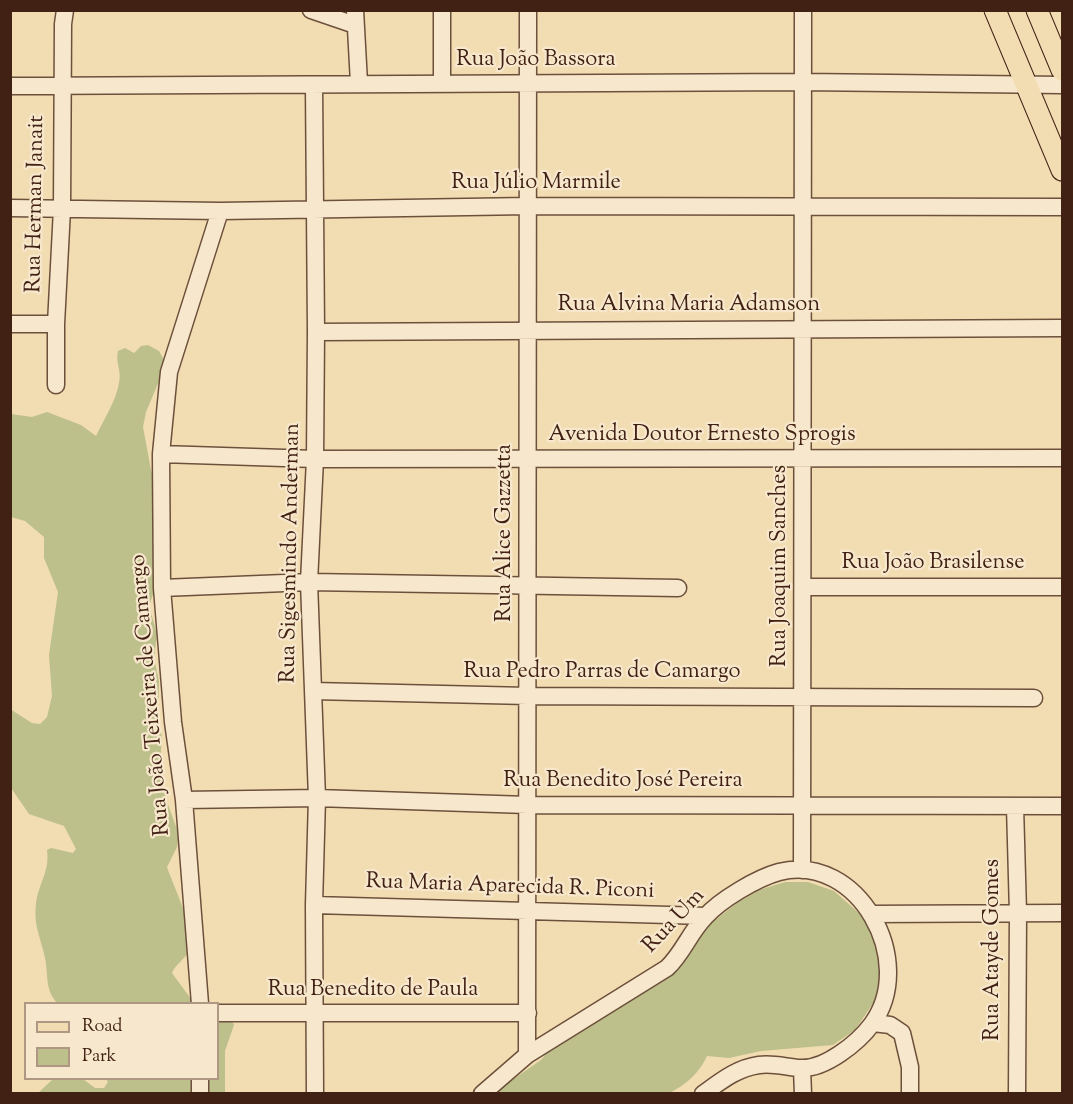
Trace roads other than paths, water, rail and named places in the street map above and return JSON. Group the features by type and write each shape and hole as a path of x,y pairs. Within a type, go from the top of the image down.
{"main road":[{"path":"995,10 1062,170"},
{"path":"1037,10 1062,70"}],"street":[{"path":"311,10 355,18 359,83"},
{"path":"442,10 442,84"},
{"name":"Rua Alice Gazzetta","path":"527,1055 529,911 527,805 528,10"},
{"name":"Rua Joaquim Sanches","path":"802,870 804,805 801,207 803,10"},
{"name":"Rua Herman Janait","path":"56,385 56,324 62,209 62,15"},
{"name":"Rua João Bassora","path":"10,86 803,82 1062,85"},
{"name":"Rua Sigesmindo Anderman","path":"314,86 315,459 309,582 317,798 314,905 315,1094"},
{"name":"Rua Júlio Marmile","path":"10,208 220,211 528,206 1062,207"},
{"name":"Rua João Teixeira de Camargo","path":"200,1002 184,800 173,722 162,588 161,454 169,372 220,211"},
{"path":"10,324 56,324"},
{"name":"Rua Alvina Maria Adamson","path":"316,332 527,329 1062,328"},
{"name":"Avenida Doutor Ernesto Sprogis","path":"161,454 315,459 1062,459"},
{"path":"162,588 309,582 678,588"},
{"name":"Rua João Brasilense","path":"804,586 1062,587"},
{"name":"Rua Pedro Parras de Camargo","path":"313,691 528,696 1034,698"},
{"name":"Rua Benedito José Pereira","path":"184,800 317,798 527,805 1062,806"},
{"name":"Rua Atayde Gomes","path":"1015,806 1018,913 1017,1094"},
{"name":"Rua Um","path":"482,1094 527,1055 667,968 705,916 751,884 777,873 802,870 826,877 846,888 867,909"},
{"name":"Rua Maria Aparecida R. Piconi","path":"314,905 705,916"},
{"path":"867,909 1062,913"},
{"path":"703,1094 737,1071 760,1064 802,1069 818,1065 833,1057 873,1023 884,996 888,968 885,942 867,909"},
{"name":"Rua Benedito de Paula","path":"219,1013 528,1013"},
{"path":"873,1023 890,1025 902,1034 910,1067 910,1094"},
{"path":"802,1069 802,1094"}]}
